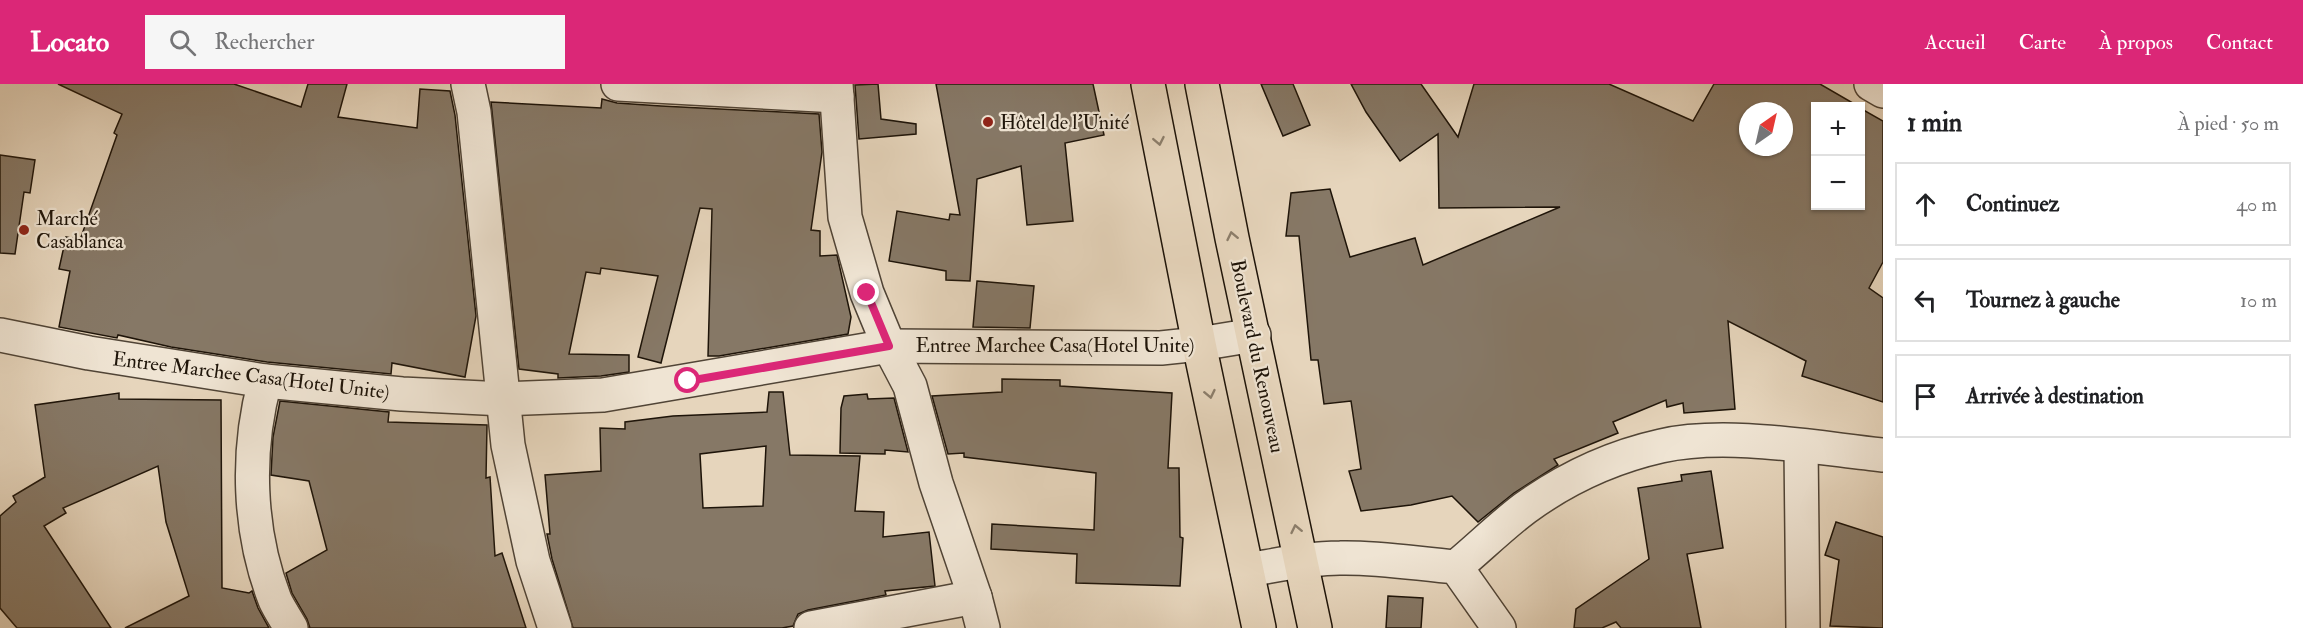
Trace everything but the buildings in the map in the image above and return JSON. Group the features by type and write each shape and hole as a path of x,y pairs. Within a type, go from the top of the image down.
{"highway":[{"path":"1148,84 1199,344 1259,628"},
{"name":"Boulevard du Renouveau","path":"1202,84 1315,628"}],"street":[{"path":"468,84 474,112 508,445 533,561 555,628"},
{"path":"618,84 837,90 845,217 867,293 889,346 910,386 936,483 979,613 811,628"},
{"path":"1871,84 1883,91"},
{"name":"Entree Marchee Casa(Hotel Unite)","path":"0,335 89,353 265,381 402,394 504,399 603,395 889,346 1161,348 1254,335"},
{"path":"265,381 257,412 254,447 256,535 276,600 291,628"},
{"path":"1247,570 1302,561 1340,558 1392,560 1456,567 1525,508 1569,481 1614,459 1662,445 1718,440 1883,455"},
{"path":"1801,446 1803,628"},
{"path":"1456,567 1499,628"}],"place":[{"name":"Hôtel de l'Unité","path":"988,122"},
{"name":"Marché Casablanca","path":"24,230"}],"route":[{"path":"688,381 889,346 867,293"}]}
